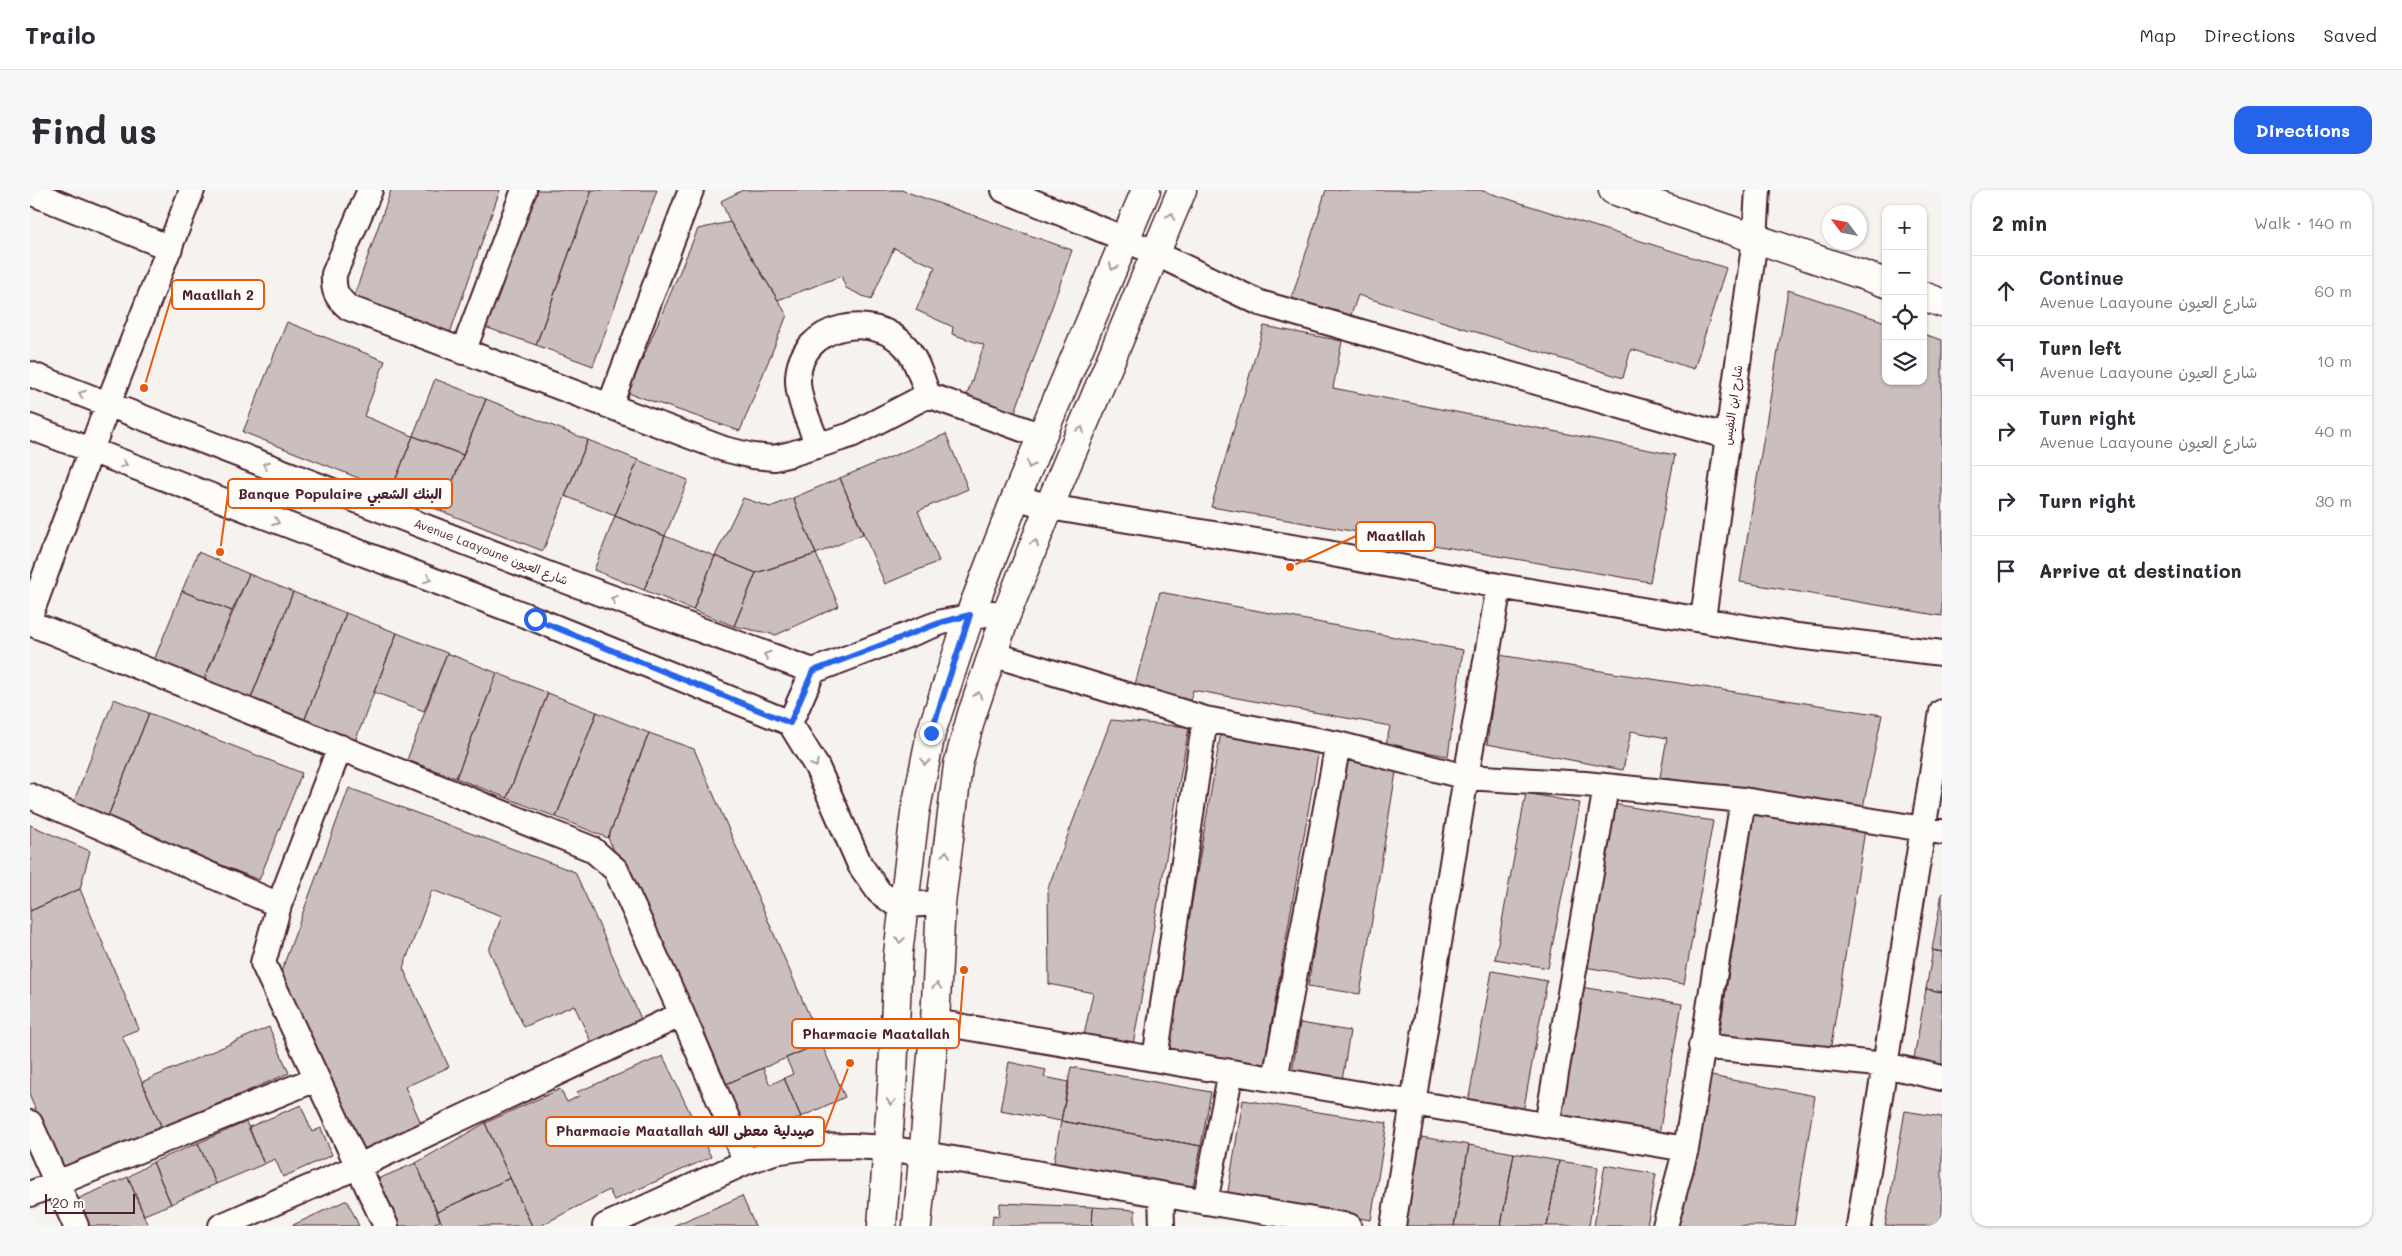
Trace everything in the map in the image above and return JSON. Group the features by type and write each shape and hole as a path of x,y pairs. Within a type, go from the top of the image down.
{"street":[{"path":"30,616 108,404 192,190"},
{"path":"370,190 334,274 336,298 349,308 724,449 752,456 774,458 818,446 872,426 928,395"},
{"path":"463,352 524,190"},
{"path":"610,405 691,190"},
{"path":"1004,190 1125,239 1260,303 1729,437"},
{"path":"882,1226 898,954 915,813 931,733 970,615 1016,497 1146,190"},
{"path":"917,1226 935,1022 940,903 958,765 1006,615 1049,507 1182,190"},
{"path":"1613,190 1882,282"},
{"name":"شارح ابن النفيس","path":"1703,619 1755,239 1758,190"},
{"path":"30,191 170,248"},
{"path":"1927,297 1942,302"},
{"path":"818,446 800,395 798,377 803,360 812,345 823,336 841,328 868,325 890,333 906,347 915,362 928,395 1042,436"},
{"name":"Avenue Laayoune شارع العيون","path":"30,374 550,575 813,671"},
{"path":"30,427 90,452 535,619 790,723 817,767 860,865 879,892 894,903 940,903"},
{"path":"1016,497 1049,507 1322,552 1500,586 1796,636 1942,653"},
{"path":"1393,1226 1466,777 1500,586"},
{"path":"790,723 813,671 942,622 970,615 992,613 1006,615"},
{"path":"30,624 592,849 616,870 682,1014 746,1162"},
{"path":"992,654 1205,719 1338,744 1466,777 1585,784 1743,800 1932,830"},
{"path":"1859,1226 1886,1065 1932,830 1942,712"},
{"path":"1155,1059 1205,719"},
{"path":"1275,1079 1338,744"},
{"path":"340,747 279,905 263,963 386,1226"},
{"path":"1547,1125 1606,787"},
{"path":"30,796 279,905"},
{"path":"1666,1226 1686,1149 1701,1046 1743,800"},
{"path":"221,1226 359,1166 682,1014"},
{"path":"935,1022 1686,1149"},
{"path":"1701,1046 1886,1065 1942,1078"},
{"path":"1205,1202 1231,1072"},
{"path":"30,1194 316,1079"},
{"path":"30,1123 76,1226"},
{"path":"605,1226 746,1162 774,1152 809,1147 852,1146 888,1148 1349,1226"},
{"path":"1161,1194 1162,1226"}],"building":[{"path":"391,190 500,190 450,333 353,299"},
{"path":"534,190 592,190 536,345 485,327"},
{"path":"592,190 657,190 593,366 536,345"},
{"path":"743,190 901,190 1072,250 1014,415 966,398 984,345 952,334 953,327 916,310 935,267 894,248 871,300 846,288 841,276 778,300 730,222 721,201"},
{"path":"1326,190 1480,190 1726,268 1694,369 1631,349 1623,378 1358,295 1350,318 1291,300"},
{"path":"730,222 787,315 740,431 628,393 698,229"},
{"path":"1788,290 1882,321 1882,385 1927,385 1927,335 1942,340 1942,616 1740,582"},
{"path":"287,322 385,361 364,416 413,436 391,491 243,432"},
{"path":"1264,326 1342,341 1333,388 1675,455 1650,582 1211,507"},
{"path":"435,379 486,399 463,455 413,436"},
{"path":"486,399 588,440 543,551 441,511"},
{"path":"946,434 968,489 918,511 939,561 885,584 840,478"},
{"path":"413,436 463,455 441,511 391,491"},
{"path":"588,440 638,460 615,516 565,496"},
{"path":"638,460 688,480 665,536 615,516"},
{"path":"840,478 863,534 816,554 793,498"},
{"path":"743,498 770,507 793,498 816,554 756,573 715,556"},
{"path":"615,516 665,536 644,590 594,570"},
{"path":"665,536 715,556 693,610 644,590"},
{"path":"198,552 249,574 232,611 182,591"},
{"path":"816,554 839,606 776,635 734,626 756,573"},
{"path":"715,556 756,573 734,626 693,610"},
{"path":"249,574 293,592 249,703 202,685"},
{"path":"182,591 232,611 202,685 152,665"},
{"path":"293,592 346,613 303,724 249,703"},
{"path":"1160,592 1463,650 1448,756 1386,745 1390,726 1193,690 1190,702 1133,692"},
{"path":"346,613 397,633 354,744 303,724"},
{"path":"397,633 447,653 424,711 374,692"},
{"path":"447,653 497,673 456,778 407,760"},
{"path":"1499,655 1882,715 1861,817 1660,777 1667,738 1631,731 1623,770 1487,744"},
{"path":"497,673 548,693 507,798 456,778"},
{"path":"548,693 597,712 556,817 507,798"},
{"path":"114,699 149,713 107,819 72,806"},
{"path":"597,712 649,733 608,838 556,817"},
{"path":"149,713 302,773 259,880 107,819"},
{"path":"1111,720 1189,727 1133,1045 1083,1040 1093,993 1049,984 1048,888"},
{"path":"1221,732 1319,749 1264,1066 1167,1049"},
{"path":"649,733 694,749 821,1043 726,1084 608,838"},
{"path":"1345,757 1397,766 1360,994 1308,986"},
{"path":"349,788 575,872 642,1021 592,1044 574,1005 524,1027 489,950 502,916 432,890 403,968 449,1067 405,1087 421,1123 362,1150 281,972"},
{"path":"1526,793 1580,803 1548,968 1495,959"},
{"path":"1613,804 1713,821 1684,984 1585,967"},
{"path":"1754,813 1865,830 1830,1052 1719,1035"},
{"path":"30,825 90,851 80,889 30,911"},
{"path":"80,889 139,1029 122,1036 162,1128 62,1171 30,1097 30,911"},
{"path":"1942,893 1942,952 1932,950"},
{"path":"1933,950 1942,952 1942,992 1926,989"},
{"path":"1492,971 1547,981 1522,1118 1467,1108"},
{"path":"1581,987 1682,1004 1658,1140 1557,1123"},
{"path":"1926,989 1942,992 1942,1075 1912,1070"},
{"path":"1300,1023 1350,1031 1342,1081 1292,1073"},
{"path":"269,1027 289,1073 162,1128 142,1082"},
{"path":"821,1043 845,1097 801,1117 784,1078 793,1074 786,1058"},
{"path":"663,1056 711,1157 614,1200 609,1190 540,1226 532,1226 485,1123 560,1089 567,1102 579,1096 577,1092"},
{"path":"1009,1062 1046,1070 1044,1077 1069,1082 1061,1121 1000,1110"},
{"path":"1071,1067 1211,1092 1201,1146 1061,1121"},
{"path":"763,1068 770,1085 784,1078 801,1117 749,1139 726,1084"},
{"path":"1706,1075 1815,1096 1794,1226 1676,1226"},
{"path":"1243,1100 1387,1123 1371,1220 1227,1197"},
{"path":"301,1105 312,1132 321,1128 332,1155 283,1177 275,1159 264,1164 249,1127"},
{"path":"1905,1111 1942,1117 1942,1226 1885,1226"},
{"path":"1061,1121 1201,1146 1192,1192 1053,1167"},
{"path":"246,1122 264,1164 216,1184 198,1143"},
{"path":"485,1123 510,1178 437,1212 416,1163"},
{"path":"1421,1137 1469,1145 1454,1226 1405,1226"},
{"path":"198,1143 216,1184 171,1204 153,1162"},
{"path":"1469,1145 1514,1153 1501,1226 1454,1226"},
{"path":"1514,1153 1559,1161 1547,1226 1501,1226"},
{"path":"1559,1161 1598,1167 1589,1226 1547,1226"},
{"path":"153,1162 171,1204 144,1215 128,1177"},
{"path":"416,1163 440,1221 428,1226 392,1226 373,1181"},
{"path":"1605,1165 1656,1174 1647,1226 1594,1226"},
{"path":"128,1177 148,1226 85,1226 75,1200"},
{"path":"510,1178 532,1226 443,1226 437,1212"},
{"path":"742,1196 755,1226 673,1226"},
{"path":"347,1200 359,1226 291,1226"},
{"path":"1000,1203 1093,1207 1092,1226 992,1226 993,1215 999,1216"},
{"path":"1093,1207 1135,1210 1135,1226 1092,1226"}],"place":[{"name":"Maatllah 2","path":"144,388"},
{"name":"Banque Populaire البنك الشعبي","path":"220,552"},
{"name":"Maatllah","path":"1290,567"},
{"name":"Pharmacie Maatallah","path":"964,970"},
{"name":"Pharmacie Maatallah صيدلية معطى الله","path":"850,1063"}],"route":[{"path":"535,619 790,723 813,671 942,622 970,615 950,670 931,733"}]}
